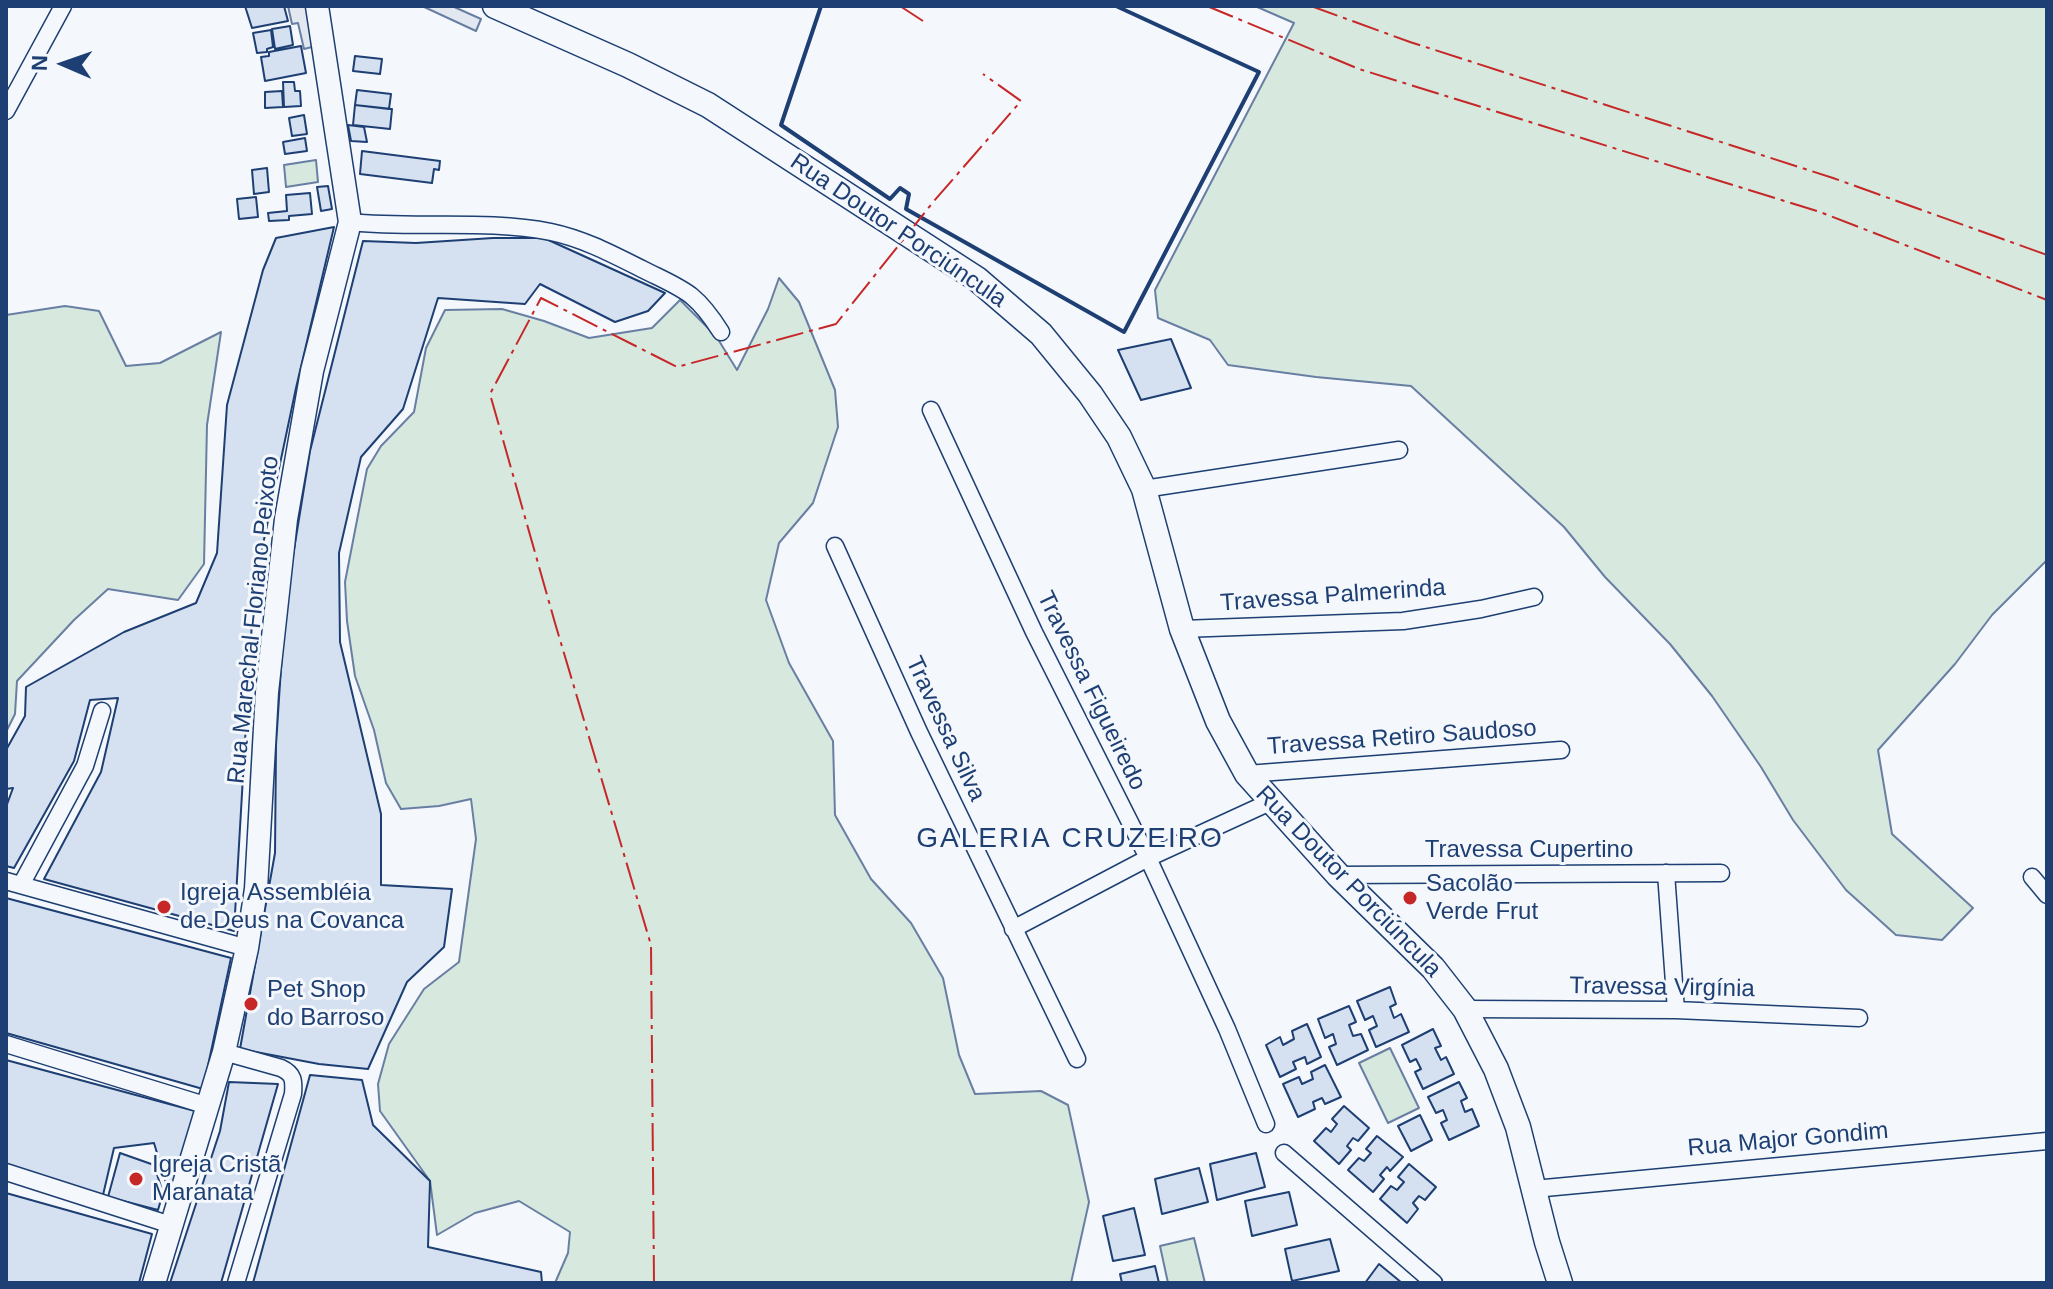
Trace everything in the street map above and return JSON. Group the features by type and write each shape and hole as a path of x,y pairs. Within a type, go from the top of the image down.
{"main road":[{"name":"Rua Marechal Floriano Peixoto","path":"154,1283 224,1052 247,948 256,889 267,692 286,519 312,371 350,222 317,6"},
{"name":"Rua Doutor Porciúncula","path":"495,6 628,65 708,105 977,279 1041,334 1090,394 1119,437 1144,489 1182,629 1218,721 1247,774 1338,875 1433,968 1465,1009 1496,1069 1518,1127 1560,1283"}],"street":[{"path":"6,111 63,6"},
{"path":"350,222 517,227 579,239 688,292 705,306 721,332"},
{"name":"Travessa Figueiredo","path":"931,410 1034,632 1148,858 1227,1029 1266,1124"},
{"path":"1144,489 1399,450"},
{"name":"Travessa Silva","path":"835,546 919,732 1077,1059"},
{"name":"Travessa Palmerinda","path":"1182,629 1403,621 1534,597"},
{"path":"102,711 85,766 14,883 247,948"},
{"name":"Travessa Retiro Saudoso","path":"1247,774 1561,750"},
{"path":"1013,929 1148,858 1270,802"},
{"path":"1666,873 1676,1010"},
{"name":"Travessa Cupertino","path":"1338,875 1721,873"},
{"path":"2032,877 2047,895"},
{"name":"Travessa Virgínia","path":"1465,1009 1676,1010 1859,1018"},
{"path":"6,1044 208,1106"},
{"path":"224,1052 281,1068 290,1072 294,1081 293,1094 236,1283"},
{"name":"Rua Major Gondim","path":"1534,1189 2047,1141"},
{"path":"1284,1153 1434,1283"},
{"path":"6,1172 171,1225"}],"shaded area":[{"path":"288,6 306,6 312,47 304,49 298,23 292,24"},
{"path":"422,6 452,6 481,19 476,31"},
{"path":"1255,6 2047,6 2047,560 1992,615 1955,664 1878,750 1892,834 1973,908 1942,940 1896,935 1846,890 1793,820 1712,696 1670,644 1605,577 1564,527 1411,386 1228,365 1210,340 1158,318 1155,290 1294,23"},
{"path":"316,160 318,182 286,187 284,165"},
{"path":"779,278 799,302 835,390 838,427 813,503 779,543 766,600 789,663 833,741 835,815 871,879 911,923 943,978 959,1055 975,1094 1041,1091 1068,1105 1089,1202 1071,1283 555,1283 568,1253 570,1232 519,1201 475,1213 437,1235 430,1181 380,1111 378,1084 389,1044 424,989 459,962 476,839 471,799 439,806 401,809 386,783 374,730 355,676 347,621 345,582 367,469 381,446 414,412 426,348 445,310 502,309 589,338 652,328 680,300 716,336 737,370 768,309"},
{"path":"65,306 99,311 126,366 160,363 221,332 207,425 204,564 178,600 108,589 17,681 15,714 6,732 6,315"},
{"path":"1390,1048 1419,1108 1388,1123 1359,1063"},
{"path":"1194,1238 1205,1283 1168,1283 1160,1246"}],"building":[{"path":"245,6 284,6 288,21 252,28"},
{"path":"290,26 293,45 275,49 272,29"},
{"path":"271,30 273,47 267,52 257,53 253,33"},
{"path":"301,46 306,73 265,81 261,57 269,56 269,52"},
{"path":"355,56 382,59 380,74 353,71"},
{"path":"283,82 294,82 295,91 300,91 301,106 284,107"},
{"path":"357,90 391,94 389,109 355,105"},
{"path":"282,91 283,107 265,108 265,92"},
{"path":"355,105 392,109 390,129 353,125"},
{"path":"304,115 307,134 292,136 289,118"},
{"path":"348,125 364,127 367,142 351,141"},
{"path":"305,138 307,151 285,154 283,142"},
{"path":"362,151 440,161 439,170 434,169 432,183 360,174"},
{"path":"267,168 269,192 254,194 252,170"},
{"path":"328,186 332,209 321,211 317,187"},
{"path":"310,193 312,214 269,221 268,213 287,211 286,195"},
{"path":"256,197 258,217 239,219 237,199"},
{"path":"334,227 254,587 234,931 44,879 101,772 118,698 90,700 74,761 14,868 6,866 6,807 13,788 6,789 6,750 25,716 26,687 124,632 196,603 217,553 227,405 263,270 276,238"},
{"path":"544,238 665,293 648,311 615,322 540,284 525,304 438,298 403,409 361,457 339,553 340,642 381,814 381,885 452,889 444,947 407,982 368,1069 319,1064 240,1049 275,853 276,745 285,605 310,451 363,241 416,243"},
{"path":"1171,339 1191,388 1141,400 1118,350"},
{"path":"6,898 231,958 203,1089 6,1033"},
{"path":"1390,987 1396,1004 1390,1007 1394,1018 1401,1014 1409,1032 1376,1047 1369,1030 1377,1026 1373,1016 1365,1020 1357,1001"},
{"path":"1349,1006 1356,1022 1349,1025 1353,1036 1361,1034 1368,1050 1337,1065 1329,1047 1336,1044 1333,1034 1325,1038 1318,1019"},
{"path":"1307,1024 1321,1057 1307,1064 1305,1057 1293,1062 1296,1069 1280,1077 1266,1045 1280,1037 1283,1045 1294,1039 1292,1031"},
{"path":"1433,1029 1441,1046 1435,1048 1441,1060 1446,1057 1454,1074 1423,1089 1415,1072 1421,1069 1416,1059 1410,1062 1402,1045"},
{"path":"6,1060 195,1111 170,1196 154,1143 114,1148 103,1195 6,1165"},
{"path":"1325,1065 1341,1097 1325,1104 1322,1098 1313,1102 1315,1109 1298,1117 1283,1084 1299,1077 1302,1084 1313,1079 1311,1072"},
{"path":"310,1075 362,1080 373,1125 430,1181 428,1247 541,1272 542,1283 253,1283"},
{"path":"229,1082 278,1084 221,1283 170,1283 220,1131"},
{"path":"1459,1082 1467,1098 1461,1101 1465,1112 1472,1109 1479,1126 1449,1140 1441,1123 1447,1120 1443,1110 1436,1113 1428,1097"},
{"path":"1344,1106 1369,1128 1358,1141 1353,1138 1347,1146 1351,1150 1339,1164 1314,1141 1326,1128 1331,1132 1337,1124 1332,1119"},
{"path":"1420,1115 1432,1140 1411,1151 1398,1126"},
{"path":"1377,1136 1403,1157 1390,1171 1387,1167 1380,1175 1384,1179 1373,1192 1348,1170 1359,1158 1364,1161 1371,1153 1366,1149"},
{"name":"Igreja Cristã Maranata","path":"120,1153 154,1165 163,1193 158,1210 108,1197"},
{"path":"1256,1153 1265,1187 1217,1200 1210,1164"},
{"path":"1409,1164 1436,1187 1425,1200 1419,1196 1413,1203 1418,1209 1407,1223 1380,1199 1391,1186 1397,1190 1404,1182 1398,1177"},
{"path":"1199,1168 1208,1202 1162,1214 1155,1179"},
{"path":"1289,1192 1297,1225 1252,1236 1245,1201"},
{"path":"6,1193 152,1234 139,1283 6,1283"},
{"path":"1134,1208 1145,1255 1113,1261 1103,1216"},
{"path":"1330,1239 1339,1271 1292,1281 1285,1249"},
{"path":"1379,1264 1402,1283 1365,1283"},
{"path":"1155,1266 1159,1283 1122,1283 1120,1274"}],"wall":[{"path":"821,6 781,125 890,199 900,188 909,194 906,209 1124,332 1259,72 1116,6"}],"power":[{"path":"900,6 923,21"},
{"path":"1207,6 1359,69 1820,212 2047,300"},
{"path":"1311,6 1410,42 1833,178 2047,255"},
{"path":"654,1283 651,945 490,394 541,298 677,367 836,324 934,201 1021,101 983,74"}],"place":[{"name":"Sacolão Verde Frut","path":"1410,898"},
{"name":"Igreja Assembléia de Deus na Covanca","path":"164,907"},
{"name":"Pet Shop do Barroso","path":"251,1004"},
{"name":"Igreja Cristã Maranata","path":"136,1179"}],"district":[{"name":"GALERIA CRUZEIRO","path":"1070,839"}]}
